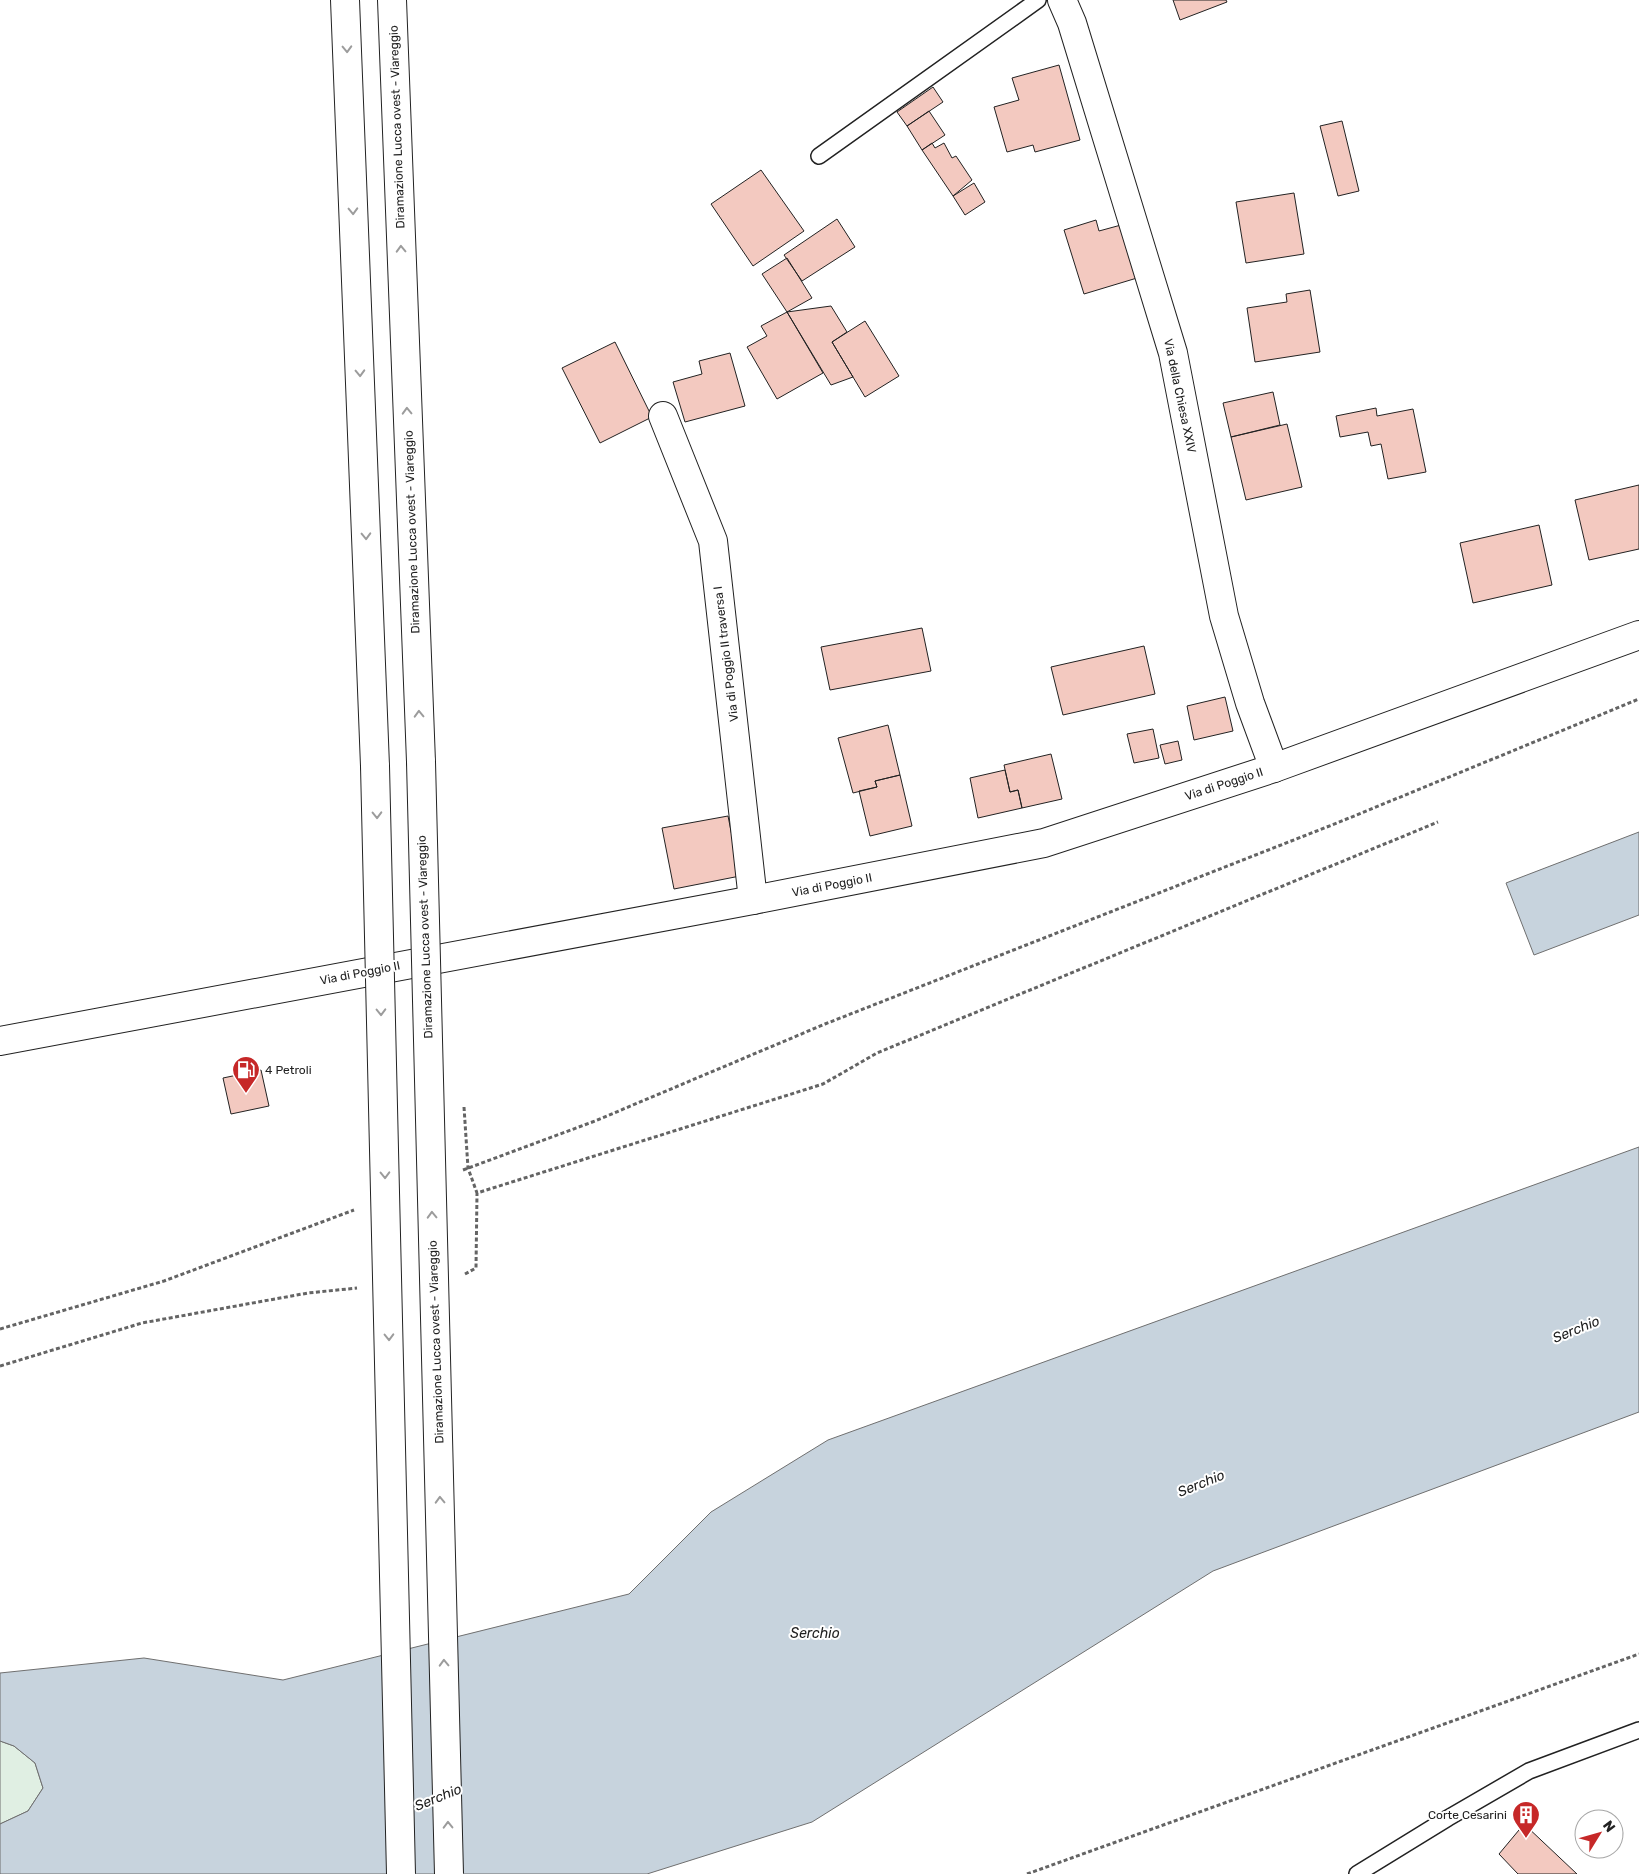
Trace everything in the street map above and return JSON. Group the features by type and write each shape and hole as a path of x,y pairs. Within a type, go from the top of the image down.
{"main road":[{"path":"345,0 375,766 401,1874"},
{"name":"Diramazione Lucca ovest - Viareggio","path":"392,0 421,762 449,1874"},
{"name":"Via della Chiesa XXIV","path":"1062,0 1072,23 1173,353 1224,616 1250,703 1274,768"},
{"name":"Via di Poggio II traversa I","path":"663,416 713,541 753,900"},
{"name":"Via di Poggio II","path":"0,1041 753,900 1044,843 1274,768 1639,635"}],"lane":[{"path":"819,156 1038,0"},
{"path":"1358,1874 1528,1771 1639,1730"}],"path":[{"path":"459,1171 595,1121 825,1024 1336,823 1639,699"},
{"path":"458,1277 476,1268 477,1193 823,1084 877,1053 1438,822"},
{"path":"0,1329 164,1281 360,1208"},
{"path":"0,1366 142,1323 308,1293 364,1287"},
{"path":"1026,1874 1639,1654"}],"green space":[{"path":"0,1741 14,1746 35,1763 43,1788 28,1811 0,1824"}],"water":[{"path":"1639,832 1639,915 1534,955 1506,883"},
{"name":"Serchio","path":"1639,1147 1639,1412 1213,1571 812,1822 647,1874 0,1874 0,1824 28,1811 43,1788 35,1763 14,1746 0,1741 0,1673 144,1658 283,1680 629,1594 711,1512 828,1440"}],"building":[{"path":"1173,0 1226,0 1227,2 1180,20"},
{"path":"1059,65 1080,140 1035,152 1033,145 1007,152 994,107 1019,100 1012,78"},
{"path":"933,87 943,102 907,126 897,112"},
{"path":"929,111 945,135 922,150 907,126"},
{"path":"1342,121 1359,191 1338,196 1320,126"},
{"path":"932,143 935,148 944,143 952,158 956,156 972,180 953,196 922,150"},
{"path":"761,170 804,231 753,266 711,204"},
{"path":"974,183 985,202 965,215 953,196"},
{"path":"1294,193 1304,254 1246,263 1236,202"},
{"path":"837,219 855,247 802,281 784,255"},
{"path":"1096,220 1099,231 1121,225 1137,278 1084,294 1064,230"},
{"path":"787,258 812,298 787,312 762,274"},
{"path":"1310,290 1320,352 1255,362 1247,308 1287,302 1286,294"},
{"path":"831,306 847,332 832,342 853,377 831,385 787,312"},
{"path":"787,312 823,373 777,399 747,347 767,336 761,326"},
{"path":"865,321 899,376 865,397 832,342"},
{"path":"615,342 652,417 600,443 562,368"},
{"path":"730,353 745,406 685,422 673,382 702,374 699,361"},
{"path":"1273,392 1280,425 1231,437 1223,403"},
{"path":"1376,408 1377,416 1413,409 1426,472 1388,479 1381,444 1371,446 1368,432 1340,437 1336,416"},
{"path":"1287,424 1302,487 1246,500 1231,437"},
{"path":"1639,485 1639,549 1589,560 1575,500"},
{"path":"1539,525 1552,585 1473,603 1460,543"},
{"path":"922,628 931,671 830,690 821,647"},
{"path":"1144,646 1155,694 1063,715 1051,667"},
{"path":"1225,697 1233,731 1194,740 1187,706"},
{"path":"888,725 900,775 875,781 877,787 853,793 838,738"},
{"path":"1153,729 1159,758 1134,763 1127,734"},
{"path":"1178,741 1182,760 1165,764 1160,745"},
{"path":"1051,754 1062,799 1022,808 1018,790 1010,792 1004,765"},
{"path":"1005,770 1010,792 1018,790 1022,808 978,818 970,778"},
{"path":"900,775 912,826 870,836 859,791 877,787 875,781"},
{"path":"728,816 740,876 674,889 662,828"},
{"path":"261,1070 269,1106 231,1114 223,1078"},
{"name":"Corte Cesarini","path":"1524,1824 1577,1874 1518,1874 1499,1854"}],"place":[{"name":"4 Petroli","path":"246,1094"},
{"name":"Corte Cesarini","path":"1526,1839"}]}
